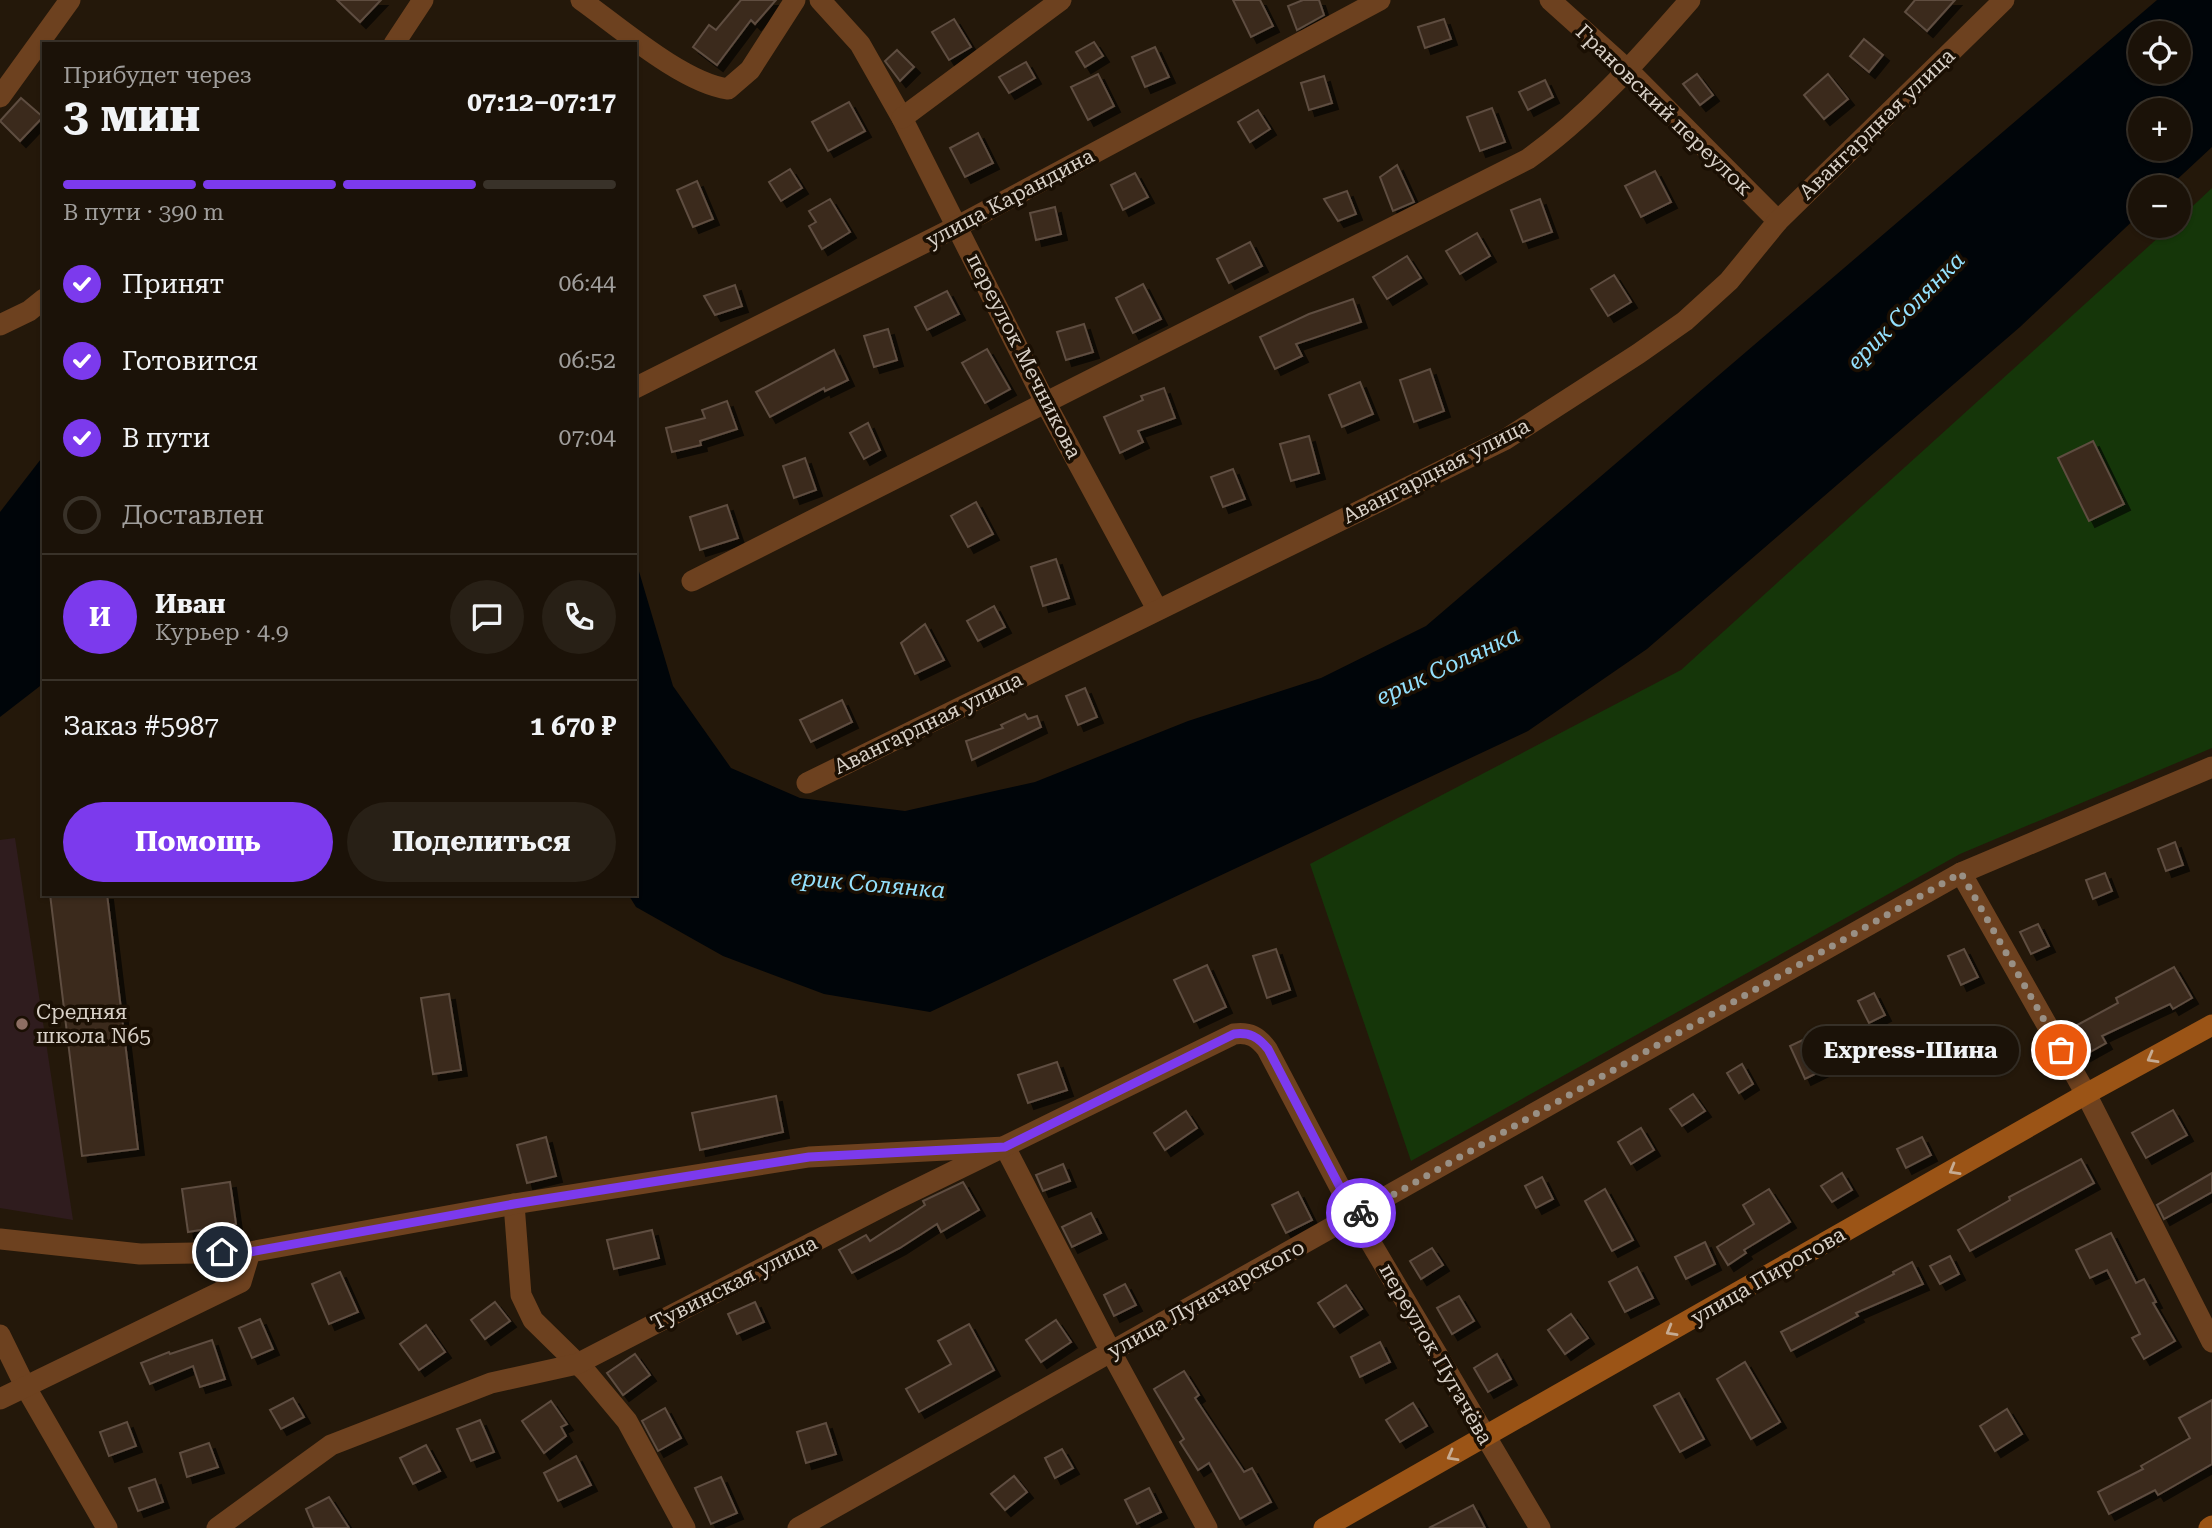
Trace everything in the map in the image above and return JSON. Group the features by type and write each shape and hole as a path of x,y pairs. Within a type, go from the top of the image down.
{"main road":[{"name":"улица Пирогова","path":"1324,1528 2212,1025"}],"street":[{"path":"0,97 71,0"},
{"path":"395,42 423,0"},
{"path":"581,0 688,76 714,87 728,89 750,70 795,0"},
{"name":"переулок Мечникова","path":"820,0 860,44 902,118 1045,401 1157,609"},
{"path":"902,118 1060,0"},
{"name":"улица Карандина","path":"637,387 958,226 1380,0"},
{"name":"Грановский переулок","path":"1550,0 1628,70 1777,221"},
{"path":"692,581 1528,159 1561,135 1628,70 1689,0"},
{"name":"Авангардная улица","path":"807,783 1506,439 1638,354 1685,321 1728,281 1777,221 2004,0"},
{"path":"0,325 29,311 42,301"},
{"name":"улица Луначарского","path":"798,1528 1961,873 2212,767"},
{"path":"1961,873 2086,1094 2212,1342"},
{"name":"Тувинская улица","path":"217,1528 331,1445 491,1383 577,1364 893,1201 1234,1034 1253,1034"},
{"name":"переулок Пугачёва","path":"1253,1034 1268,1049 1355,1216 1540,1528"},
{"path":"0,1239 140,1254 250,1252 514,1204 809,1157 1005,1147 1111,1352 1207,1528"},
{"path":"514,1204 521,1295 533,1320 627,1420 685,1528"},
{"path":"0,1399 241,1282 250,1252"},
{"path":"0,1335 25,1386 107,1528"}],"shaded area":[{"name":"Средняя школа N65","path":"15,838 73,1220 0,1208 0,840"}],"green space":[{"path":"2212,188 2212,748 1960,854 1411,1161 1310,864 1681,670 2158,238 2191,238 2191,208"}],"water":[{"name":"ерик Солянка","path":"2157,0 2212,0 2212,147 2182,175 2128,175 2128,225 2020,327 1647,649 1528,731 930,1012 824,994 723,956 636,907 629,896 637,896 637,565 673,686 731,768 800,798 905,811 1035,782 1188,721 1321,678 1426,626 2128,25 2128,84 2191,84 2191,21 2132,21"},
{"path":"42,458 42,685 0,717 0,512"}],"building":[{"path":"337,0 381,0 360,22"},
{"path":"741,0 776,0 755,24 751,20 717,65 693,47 709,25 716,30"},
{"path":"1233,0 1260,0 1273,26 1251,37"},
{"path":"1303,0 1319,0 1324,15 1297,30 1288,6"},
{"path":"1915,0 1955,0 1927,31 1905,12"},
{"path":"954,19 971,47 949,60 932,32"},
{"path":"1444,19 1451,39 1425,48 1418,27"},
{"path":"1864,39 1883,55 1869,72 1850,56"},
{"path":"1094,42 1103,56 1085,67 1076,52"},
{"path":"1155,47 1169,77 1145,87 1132,57"},
{"path":"897,50 914,67 900,81 885,61"},
{"path":"1026,62 1035,78 1009,93 999,77"},
{"path":"1098,74 1114,106 1088,120 1071,87"},
{"path":"1697,74 1713,95 1700,105 1683,84"},
{"path":"1828,74 1848,99 1824,119 1804,95"},
{"path":"1324,76 1332,103 1309,110 1301,83"},
{"path":"1545,80 1553,97 1528,110 1519,92"},
{"path":"21,98 42,116 20,141 0,121"},
{"path":"849,102 865,131 828,151 812,122"},
{"path":"1492,108 1505,142 1480,151 1467,117"},
{"path":"1258,110 1270,129 1250,142 1238,122"},
{"path":"978,133 993,163 965,177 950,148"},
{"path":"1397,165 1414,202 1393,211 1380,177"},
{"path":"790,169 802,188 781,201 769,182"},
{"path":"1655,171 1671,202 1641,217 1625,186"},
{"path":"1135,173 1148,197 1123,210 1111,185"},
{"path":"697,181 713,219 693,227 677,190"},
{"path":"1347,191 1356,214 1338,221 1324,199"},
{"path":"830,199 850,232 822,249 809,226 816,222 809,211"},
{"path":"1540,199 1552,232 1523,242 1511,210"},
{"path":"1055,207 1061,234 1036,240 1030,213"},
{"path":"1477,233 1490,256 1460,274 1446,251"},
{"path":"1250,242 1262,266 1229,283 1217,259"},
{"path":"1407,256 1421,278 1387,299 1373,277"},
{"path":"1614,275 1631,302 1608,316 1591,289"},
{"path":"1143,284 1161,319 1133,333 1116,298"},
{"path":"735,285 742,306 715,315 704,296"},
{"path":"947,291 959,314 927,330 915,307"},
{"path":"1353,299 1361,322 1296,344 1302,356 1275,369 1260,337 1309,314"},
{"path":"1084,324 1093,352 1066,360 1057,332"},
{"path":"888,329 897,360 874,367 864,336"},
{"path":"987,349 1010,389 985,403 962,363"},
{"path":"834,350 848,380 825,391 824,388 770,417 756,392"},
{"path":"1430,369 1444,411 1414,422 1400,380"},
{"path":"1360,382 1373,414 1342,427 1329,395"},
{"path":"1164,388 1175,418 1138,431 1143,442 1120,453 1104,417 1143,400 1141,396"},
{"path":"727,401 737,429 700,441 701,445 672,452 666,428 705,418 702,410"},
{"path":"868,423 880,450 864,459 850,433"},
{"path":"1309,436 1319,473 1291,481 1280,444"},
{"path":"2093,441 2124,504 2089,521 2058,458"},
{"path":"805,458 816,490 794,498 783,466"},
{"path":"1233,469 1245,499 1223,507 1211,477"},
{"path":"976,502 993,534 968,547 951,516"},
{"path":"727,505 738,538 700,550 690,517"},
{"path":"1056,559 1069,598 1043,606 1031,567"},
{"path":"994,606 1005,627 978,641 967,621"},
{"path":"925,624 944,660 915,674 901,643"},
{"path":"1085,688 1097,717 1078,725 1066,696"},
{"path":"842,700 852,722 811,742 800,720"},
{"path":"1025,714 1028,719 1037,716 1041,727 972,760 966,741 1003,728 1001,725"},
{"path":"2175,842 2183,865 2166,871 2158,849"},
{"path":"2105,873 2112,891 2093,899 2086,880"},
{"path":"50,896 107,896 138,1149 82,1156"},
{"path":"2038,924 2049,946 2031,954 2020,932"},
{"path":"1276,949 1290,990 1267,998 1253,956"},
{"path":"1964,949 1978,977 1961,985 1948,956"},
{"path":"1207,965 1226,1007 1194,1022 1174,980"},
{"path":"2174,967 2192,998 2173,1009 2170,1004 2102,1036 2106,1043 2083,1056 2068,1030 2118,1003 2116,998"},
{"path":"1874,993 1885,1015 1869,1023 1858,1001"},
{"path":"449,994 461,1070 433,1074 421,998"},
{"path":"1809,1037 1825,1069 1805,1079 1790,1046"},
{"path":"1057,1062 1067,1090 1028,1103 1018,1075"},
{"path":"1742,1064 1753,1084 1739,1093 1727,1073"},
{"path":"1693,1094 1705,1111 1682,1126 1670,1109"},
{"path":"776,1096 783,1132 700,1150 692,1113"},
{"path":"2173,1110 2187,1135 2146,1158 2132,1133"},
{"path":"1186,1111 1197,1128 1165,1150 1154,1133"},
{"path":"1641,1128 1654,1150 1631,1164 1618,1142"},
{"path":"546,1137 556,1176 527,1183 517,1145"},
{"path":"1922,1137 1931,1155 1906,1168 1897,1149"},
{"path":"2081,1159 2094,1183 1970,1251 1958,1230 2010,1200 2009,1197"},
{"path":"1063,1164 1070,1181 1043,1191 1036,1175"},
{"path":"1842,1173 1852,1190 1832,1202 1821,1186"},
{"path":"2212,1173 2212,1192 2164,1219 2157,1205"},
{"path":"1542,1177 1553,1199 1536,1208 1525,1186"},
{"path":"230,1182 236,1224 188,1232 182,1189"},
{"path":"963,1182 979,1210 941,1232 937,1224 900,1248 852,1273 839,1250 866,1235 870,1241 925,1205 923,1201"},
{"path":"1605,1189 1633,1240 1612,1251 1585,1201"},
{"path":"1769,1189 1790,1222 1744,1250 1746,1253 1728,1265 1717,1247 1754,1224 1743,1205"},
{"path":"1298,1192 1312,1220 1286,1233 1272,1205"},
{"path":"1091,1213 1101,1233 1072,1247 1062,1227"},
{"path":"652,1230 659,1258 614,1269 607,1240"},
{"path":"2111,1233 2136,1283 2144,1279 2156,1302 2153,1303 2175,1341 2144,1359 2132,1338 2140,1334 2107,1270 2090,1278 2076,1250"},
{"path":"1705,1242 1715,1264 1686,1279 1675,1257"},
{"path":"1432,1248 1443,1265 1421,1279 1410,1261"},
{"path":"1950,1256 1959,1274 1940,1284 1930,1266"},
{"path":"1912,1262 1923,1284 1856,1313 1858,1316 1791,1351 1781,1332 1894,1274 1893,1272"},
{"path":"1637,1267 1653,1298 1625,1312 1609,1282"},
{"path":"340,1272 358,1312 329,1324 312,1284"},
{"path":"1125,1284 1136,1305 1114,1316 1104,1295"},
{"path":"1346,1285 1362,1309 1334,1327 1318,1303"},
{"path":"1459,1296 1474,1321 1452,1334 1437,1308"},
{"path":"495,1302 510,1321 485,1339 471,1320"},
{"path":"755,1302 764,1322 737,1334 728,1314"},
{"path":"1571,1314 1588,1338 1565,1354 1548,1330"},
{"path":"260,1319 273,1349 252,1358 239,1328"},
{"path":"1056,1320 1071,1342 1041,1362 1026,1340"},
{"path":"969,1324 994,1370 919,1412 906,1389 951,1364 938,1341"},
{"path":"426,1325 445,1352 419,1370 400,1344"},
{"path":"212,1340 225,1379 200,1387 193,1366 150,1384 141,1363"},
{"path":"1380,1342 1390,1362 1360,1377 1351,1357"},
{"path":"635,1354 650,1375 623,1395 607,1373"},
{"path":"1497,1354 1511,1379 1488,1392 1474,1368"},
{"path":"1745,1362 1780,1422 1751,1439 1717,1379"},
{"path":"1184,1371 1199,1395 1195,1398 1244,1472 1252,1468 1271,1502 1240,1519 1209,1463 1198,1470 1180,1442 1184,1439 1154,1389"},
{"path":"1679,1393 1704,1439 1680,1452 1654,1406"},
{"path":"293,1398 304,1417 281,1429 270,1410"},
{"path":"2212,1400 2212,1464 2158,1495 2155,1490 2109,1514 2098,1492 2143,1469 2141,1466 2190,1438 2179,1418"},
{"path":"551,1401 567,1424 561,1427 566,1436 544,1453 522,1421"},
{"path":"1413,1403 1427,1426 1400,1442 1386,1420"},
{"path":"665,1408 681,1438 658,1451 642,1421"},
{"path":"2007,1409 2022,1434 1995,1451 1980,1426"},
{"path":"480,1420 494,1452 471,1461 457,1429"},
{"path":"127,1422 136,1446 109,1456 100,1432"},
{"path":"826,1423 836,1454 806,1463 797,1432"},
{"path":"209,1443 218,1467 187,1477 180,1453"},
{"path":"426,1445 440,1471 413,1484 400,1458"},
{"path":"1062,1449 1073,1468 1055,1478 1045,1458"},
{"path":"576,1456 591,1485 558,1501 544,1473"},
{"path":"1014,1476 1027,1492 1005,1510 991,1494"},
{"path":"721,1477 737,1513 711,1524 695,1488"},
{"path":"155,1479 163,1502 138,1511 129,1488"},
{"path":"1149,1488 1161,1512 1137,1524 1125,1500"},
{"path":"329,1497 349,1528 314,1528 306,1509"},
{"path":"1473,1505 1485,1528 1429,1528"}],"way so far":[{"path":"1361,1213 1961,873 2061,1050"}],"place":[{"name":"Средняя школа N65","path":"22,1024"},
{"name":"Express-Шина","path":"2061,1050"}],"route":[{"path":"222,1252 250,1252 514,1204 809,1157 1005,1147 1234,1034 1242,1033 1253,1034 1268,1049 1355,1216 1361,1213"}]}
